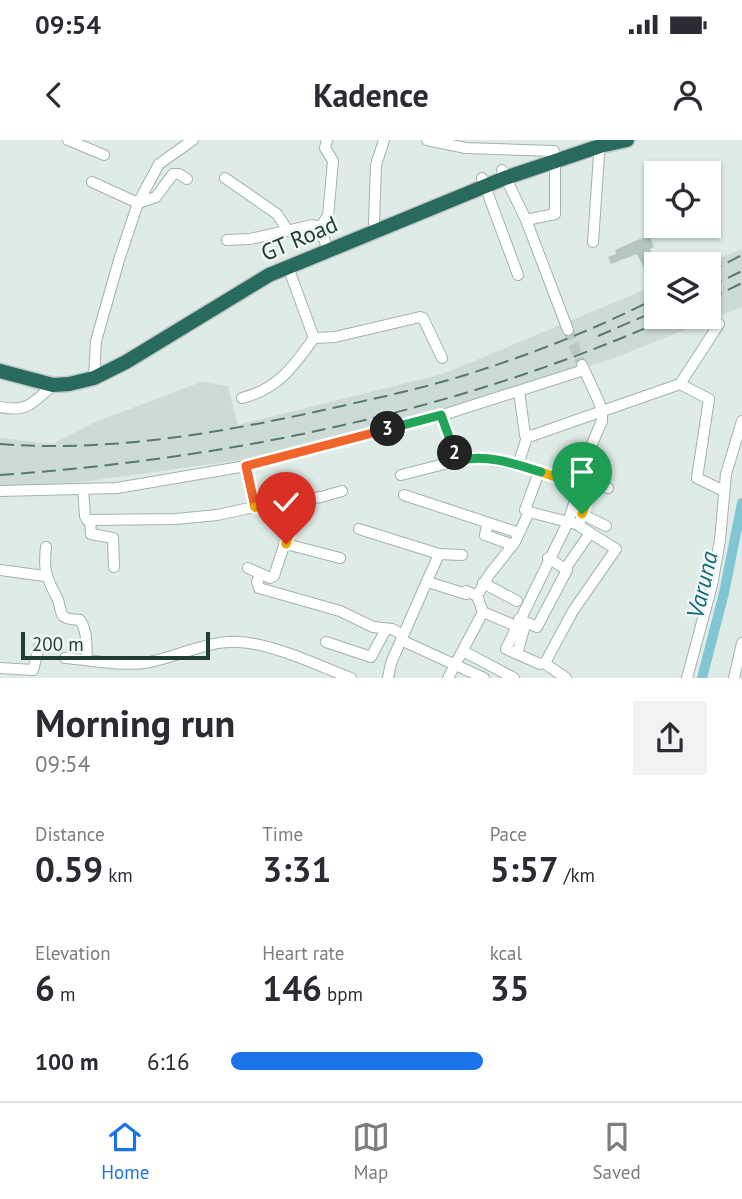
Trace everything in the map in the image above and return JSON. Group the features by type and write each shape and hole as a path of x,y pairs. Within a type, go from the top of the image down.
{"highway":[{"name":"GT Road","path":"267,271 288,267 483,181 598,142 627,140"},
{"name":"GT Road","path":"0,371 53,385 69,384 94,374 267,271 325,242 419,208"},
{"name":"GT Road","path":"0,364 61,378 94,374"}],"street":[{"path":"68,140 104,155"},
{"path":"94,374 96,341 118,260 138,203 159,164 193,140"},
{"path":"320,227 328,216 333,161 325,148 327,140"},
{"path":"374,223 376,165 384,140"},
{"path":"427,140 554,156 555,214 526,220"},
{"path":"593,242 598,142"},
{"path":"92,183 138,203 156,197 173,174 187,179"},
{"path":"503,174 526,220 568,330"},
{"path":"225,178 277,214 288,230"},
{"path":"483,181 518,275"},
{"path":"227,240 250,239 313,225 320,227"},
{"path":"320,227 325,242"},
{"path":"288,267 314,338"},
{"path":"242,398 260,394 282,378 314,338 335,337 420,317 423,318 442,358"},
{"path":"527,437 680,384 716,329"},
{"path":"0,491 117,488 246,466 441,415 519,391 583,367 602,412 602,421 588,453 583,455 572,477 575,501 572,523"},
{"path":"680,384 709,399 696,478 724,491"},
{"path":"0,407 21,409 30,405 53,385"},
{"path":"518,465 527,437 524,433 519,391"},
{"path":"441,415 458,461"},
{"path":"687,677 718,555 726,474 742,421"},
{"path":"401,475 472,457 594,482 608,488"},
{"path":"246,466 254,507"},
{"path":"539,472 525,510 572,523 616,549 573,611 547,669"},
{"path":"566,677 506,649 548,558 572,523 582,514 594,482"},
{"path":"83,489 85,516 90,520 176,519 216,515 342,491"},
{"path":"404,495 519,533"},
{"path":"248,568 270,578 274,576 299,500"},
{"path":"477,596 513,545 529,512"},
{"path":"582,514 606,526"},
{"path":"90,520 91,534 113,538 114,567"},
{"path":"488,523 485,535 513,545"},
{"path":"359,529 439,554 461,555"},
{"path":"483,612 537,627 565,569 590,533"},
{"path":"286,544 340,558"},
{"path":"46,547 45,576 62,615 67,619 79,620 82,624 85,630 87,660"},
{"path":"388,677 402,637 439,554"},
{"path":"548,558 565,569"},
{"path":"0,570 45,576"},
{"path":"261,574 257,582 259,588 340,611 373,628 386,629 456,666 484,677"},
{"path":"428,582 477,596 483,612 448,677"},
{"path":"484,583 517,601"},
{"path":"326,642 371,657 386,629"},
{"path":"65,658 136,664 222,642 242,642 351,677"},
{"path":"734,677 742,643"},
{"path":"0,668 33,670 39,648"},
{"path":"463,651 495,673 514,677"}],"shaded area":[{"path":"742,249 742,307 721,315 721,258"},
{"path":"644,290 644,329 687,329 614,358 449,411 247,459 83,482 0,487 0,438 53,444 93,423 201,382 228,386 238,425 443,374"}],"building":[{"path":"644,237 650,238 654,247 650,249 652,252 644,252 644,268 637,254 611,264 608,257 616,254 615,250"}],"waterway":[{"name":"Varuna","path":"702,678 724,593 742,503"}],"tunnel":[{"path":"568,330 581,364"}],"railway":[{"path":"721,266 742,255"},
{"path":"721,281 742,271"},
{"path":"721,293 742,283"},
{"path":"0,444 78,446 156,440 272,421 351,404 435,384 498,364 544,348 644,304"},
{"path":"598,336 644,316"},
{"path":"0,475 172,457 343,425 427,404 509,379 644,328"}],"route":[{"path":"286,544 299,500 254,507 246,466 441,415 458,461 472,457 518,465 568,481 574,473 594,482 582,514"}]}
